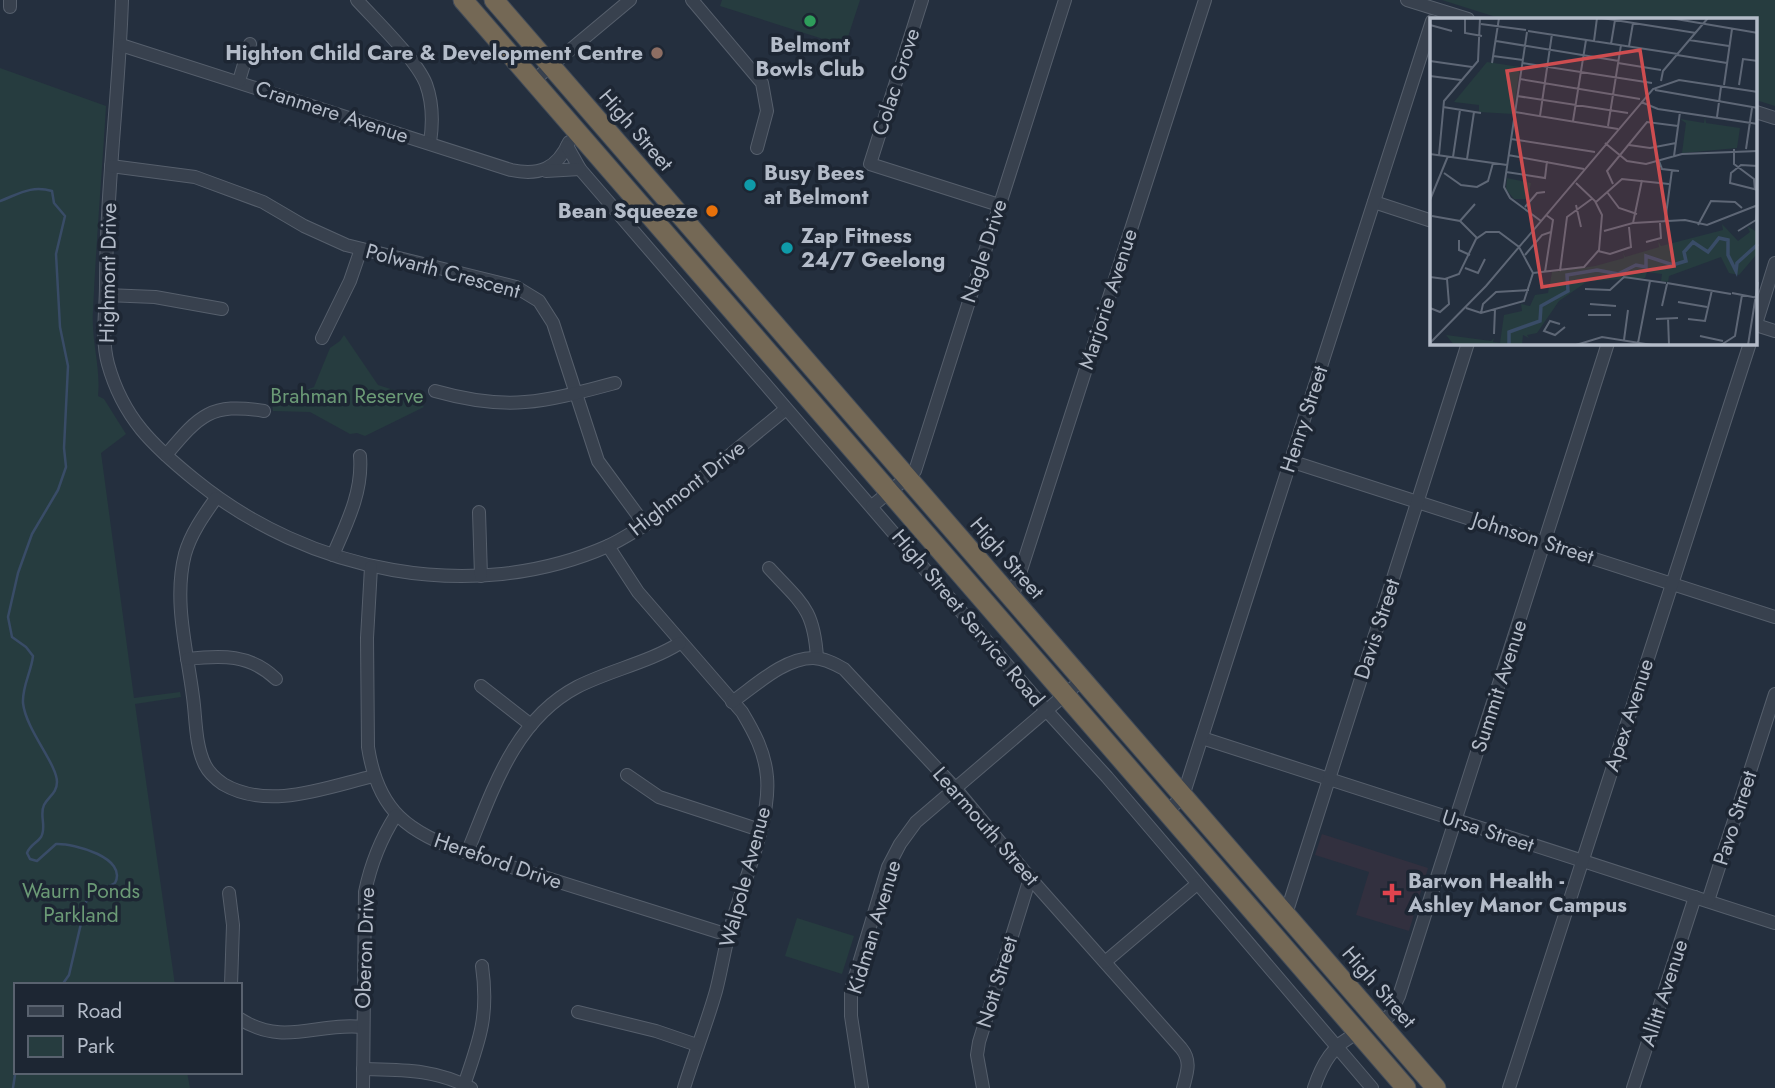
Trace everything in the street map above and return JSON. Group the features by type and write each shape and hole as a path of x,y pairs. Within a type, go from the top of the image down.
{"highway":[{"path":"463,0 1406,1088"},
{"name":"High Street","path":"494,0 1435,1085"},
{"path":"1358,1033 1380,1023"}],"street":[{"name":"Highmont Drive","path":"122,0 106,236 104,334 107,361 113,380 132,418 166,455 216,498 268,529 371,567 443,576 481,576 538,567 608,546 645,525 786,409"},
{"path":"357,0 426,83 432,107 430,143"},
{"path":"533,80 630,0"},
{"path":"692,0 762,83 767,111 757,148"},
{"name":"Colac Grove","path":"922,0 870,164 999,205"},
{"name":"Nagle Drive","path":"888,492 915,471 1065,0"},
{"name":"Marjorie Avenue","path":"1012,598 1205,0"},
{"path":"1407,0 1433,16 1456,18"},
{"name":"Henry Street","path":"1167,813 1183,796 1430,25"},
{"name":"Cranmere Avenue","path":"121,44 511,170 523,172 580,169"},
{"path":"239,81 250,44"},
{"path":"1758,113 1775,118"},
{"path":"544,171 554,166 567,146 571,125"},
{"name":"High Street Service Road","path":"567,146 580,169 1046,710 1107,777 1372,1088"},
{"name":"Polwarth Crescent","path":"111,166 195,177 240,192 324,236 361,249 498,281 529,293 546,310 553,323 598,461 645,525"},
{"path":"1374,202 1430,220"},
{"path":"322,338 350,281 361,249"},
{"path":"1758,318 1775,263"},
{"path":"106,295 155,297 222,309"},
{"path":"1758,325 1775,331"},
{"name":"Davis Street","path":"1286,914 1467,345"},
{"name":"Summit Avenue","path":"1380,1023 1390,1015 1399,996 1607,345"},
{"name":"Apex Avenue","path":"1509,1088 1749,345"},
{"path":"435,391 467,400 501,404 536,402 615,383"},
{"path":"166,455 189,428 214,411 237,406 264,411"},
{"path":"333,555 349,519 362,476 360,456"},
{"name":"Johnson Street","path":"1290,461 1775,617"},
{"path":"872,506 888,492"},
{"path":"216,498 192,536 183,566 181,587 187,659 201,754 211,774 220,782 239,790 276,796 308,792 374,776"},
{"path":"479,512 481,576"},
{"name":"Walpole Avenue","path":"608,546 638,592 755,732 764,757 767,799 760,830 728,935 716,992 684,1088"},
{"name":"Hereford Drive","path":"371,567 366,688 368,747 380,791 396,815 426,836 467,853 728,935"},
{"path":"732,702 781,668 797,661 817,658 814,629 809,614 768,568"},
{"path":"467,853 499,777 518,742 553,702 575,688 667,651 680,643"},
{"path":"187,659 217,656 241,659 262,666 276,679"},
{"name":"Learmouth Street","path":"817,658 844,669 857,681 955,788 1030,878 1185,1053 1188,1066 1183,1088"},
{"name":"Kidman Avenue","path":"862,1088 851,1016 851,990 888,867 916,822 1082,680"},
{"path":"481,686 531,725"},
{"name":"Pavo Street","path":"1701,899 1775,694"},
{"name":"Ursa Street","path":"1202,738 1775,923"},
{"path":"628,775 659,797 760,830"},
{"name":"Oberon Drive","path":"363,1088 366,892 370,867 380,840 396,815"},
{"name":"Nott Street","path":"983,1088 977,1055 979,1042 1030,878"},
{"path":"1105,962 1197,884"},
{"path":"229,894 233,925 231,983"},
{"name":"Allitt Avenue","path":"1633,1088 1701,899"},
{"path":"363,1069 427,1072 468,1086 484,1023 485,986 482,966"},
{"path":"578,1012 656,1031 697,1045"},
{"path":"242,1019 260,1028 284,1034 340,1026 363,1027"},
{"path":"1314,1088 1322,1064 1358,1033"}],"shaded area":[{"name":"Barwon Health - Ashley Manor Campus","path":"1322,834 1428,868 1409,931 1356,915 1369,872 1315,855"}],"green space":[{"name":"Belmont Bowls Club","path":"722,0 860,0 845,46 720,6"},
{"path":"1442,0 1775,0 1775,106 1758,101 1758,18 1499,18"},
{"name":"Waurn Ponds Parkland","path":"0,68 106,106 93,333 98,396 104,399 126,434 101,453 134,698 180,692 181,697 135,704 175,983 14,983 14,1074 187,1074 190,1088 0,1088"},
{"name":"Brahman Reserve","path":"344,335 378,385 416,397 424,407 365,436 350,434 310,412 273,411 272,403 314,387 330,348"},
{"path":"797,918 854,936 842,974 785,956"}],"waterway":[{"path":"0,201 19,193 45,189 52,191 54,203 65,216 56,254 60,327 68,366 64,448 66,467 58,490 32,534 18,573 8,617 12,637 33,656 23,703 25,713 52,766 57,782 56,789 43,809 43,833 27,853 30,859 37,861 56,844 75,846 107,859 117,874 115,883 92,895 86,902 69,975 63,983"},
{"path":"13,1088 15,1074"}],"place":[{"name":"Belmont Bowls Club","path":"810,21"},
{"name":"Highton Child Care & Development Centre","path":"657,53"},
{"name":"Busy Bees at Belmont","path":"750,185"},
{"name":"Bean Squeeze","path":"712,211"},
{"name":"Zap Fitness 24/7 Geelong","path":"787,248"},
{"name":"Barwon Health - Ashley Manor Campus","path":"1392,893"}]}
